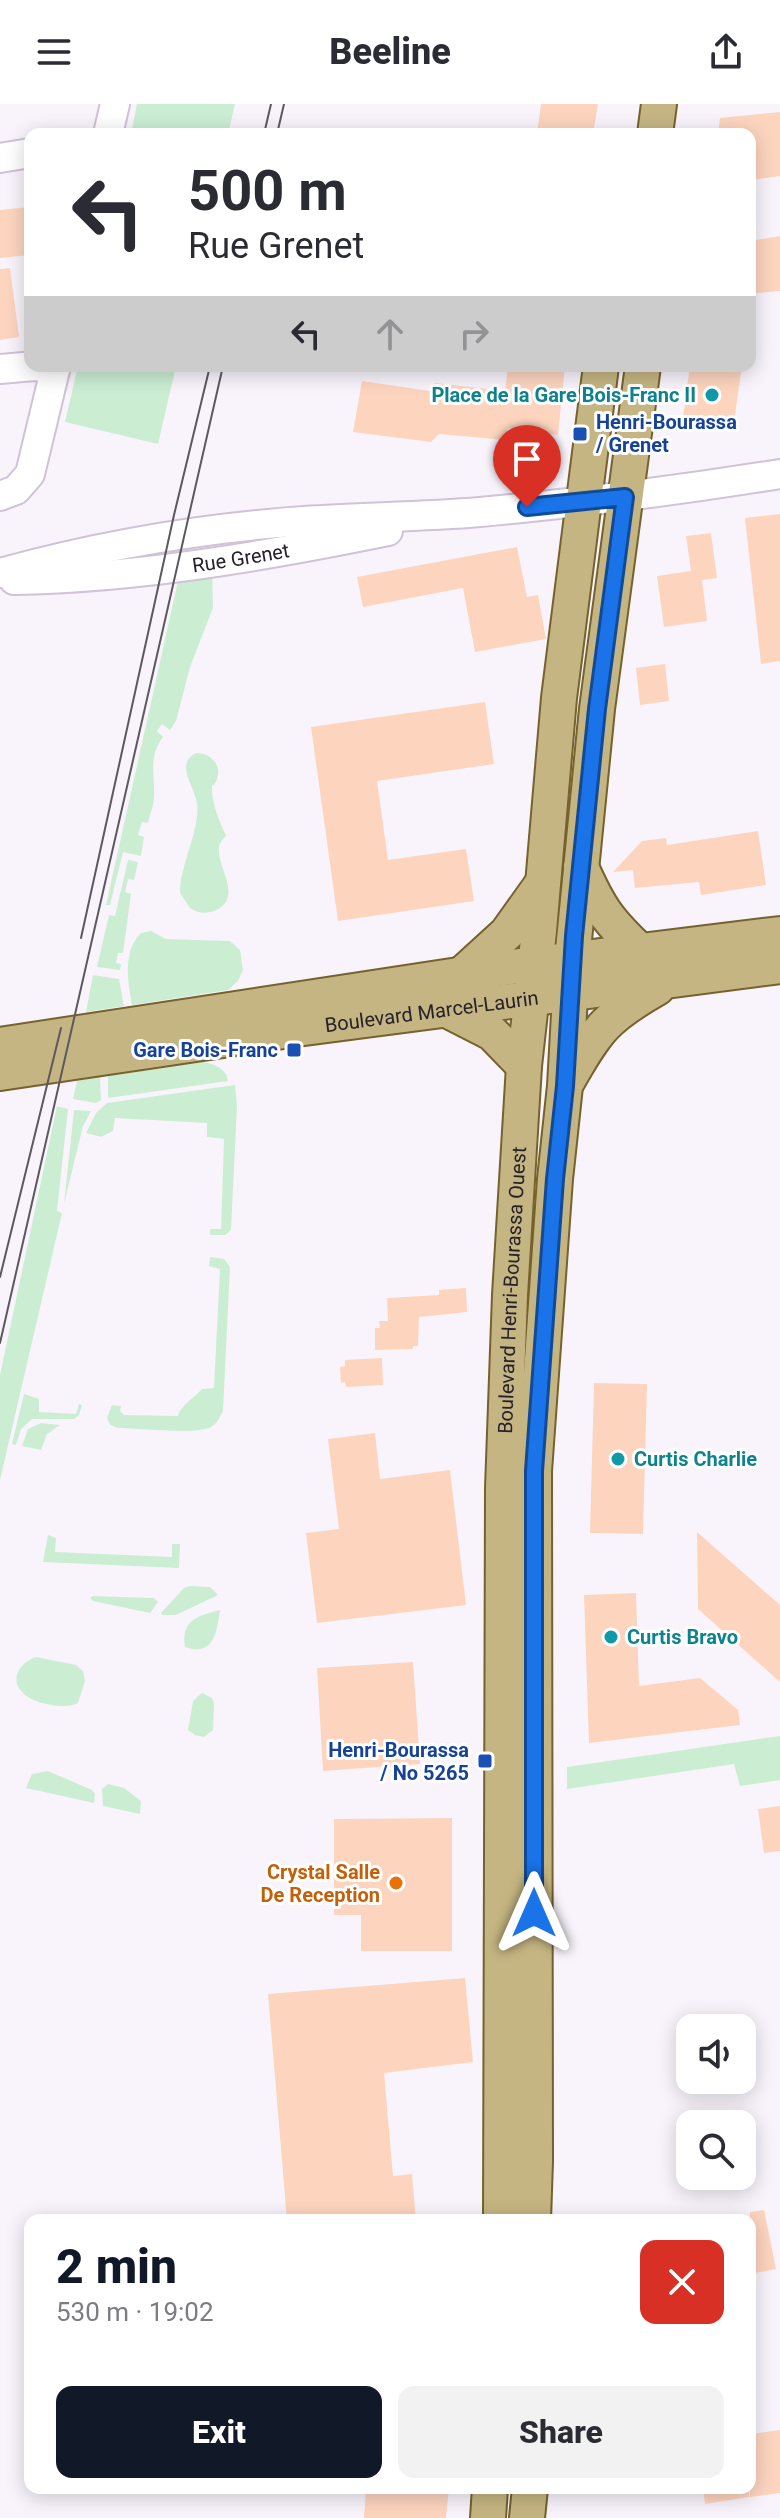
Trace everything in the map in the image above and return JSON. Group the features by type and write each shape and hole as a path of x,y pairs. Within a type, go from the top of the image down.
{"main road":[{"path":"656,128 659,104"},
{"name":"Boulevard Henri-Bourassa Ouest","path":"501,2214 503,1488 509,1307 524,1066 561,683 600,372"},
{"name":"Boulevard Henri-Bourassa Ouest","path":"533,2214 534,1471 581,866 597,709 642,372"},
{"path":"581,866 600,908 641,952"},
{"path":"461,975 507,933 543,884"},
{"name":"Boulevard Marcel-Laurin","path":"83,1047 531,998 572,977 641,952 780,934"},
{"name":"Boulevard Marcel-Laurin","path":"83,1047 461,975 535,965 572,977 667,981 780,966"},
{"path":"565,1086 606,1022 624,1007 667,981"},
{"path":"445,1009 492,1033 524,1066"},
{"path":"0,1045 83,1047"},
{"path":"0,1073 83,1047"},
{"path":"488,2518 490,2494"},
{"path":"527,2518 529,2494"}],"street":[{"path":"109,128 115,104"},
{"path":"0,158 24,154"},
{"path":"0,369 24,367"},
{"path":"0,496 16,490 30,474 54,372"},
{"name":"Rue Grenet","path":"0,573 76,552 224,530 302,521 479,512 663,494 780,474"},
{"name":"Rue Grenet","path":"0,580 79,579 258,555 479,512"}],"green space":[{"path":"137,104 235,104 229,128 132,128"},
{"path":"77,372 175,372 158,444 65,422"},
{"path":"212,568 213,608 190,667 176,721 170,730 162,724 157,731 163,737 155,751 153,806 148,823 142,822 138,835 144,837 141,856 123,852 110,905 106,905 180,572"},
{"path":"196,753 210,757 218,769 216,782 212,786 213,797 226,836 221,841 219,855 227,882 227,898 223,905 207,912 190,908 180,893 197,814 197,804 186,770 190,758"},
{"path":"128,860 138,862 134,880 128,879 125,892 131,894 123,953 118,953 116,963 121,964 120,970 97,967 109,915 115,916"},
{"path":"151,931 166,939 230,941 240,950 243,970 238,981 228,990 132,1005 128,968 131,949 141,933"},
{"path":"93,975 119,979 124,1006 86,1012"},
{"path":"203,1062 222,1070 228,1081 108,1098 108,1076"},
{"path":"100,1076 101,1100 96,1103 73,1099 77,1081"},
{"path":"235,1085 237,1106 231,1230 225,1235 210,1235 210,1229 221,1229 224,1139 207,1137 207,1123 115,1118 113,1131 101,1137 86,1133 96,1113 107,1103"},
{"path":"57,1106 68,1109 57,1211 62,1213 0,1480 0,1375"},
{"path":"74,1110 91,1111 83,1126 64,1204"},
{"path":"210,1257 224,1259 230,1267 223,1411 219,1418 211,1427 193,1431 118,1428 110,1425 107,1418 112,1405 121,1406 120,1411 124,1415 178,1416 202,1389 214,1388 220,1269 209,1266"},
{"path":"24,1394 39,1399 39,1412 76,1414 79,1404 82,1405 74,1419 32,1419 21,1429 16,1445 12,1444"},
{"path":"41,1423 60,1425 47,1434 41,1450 22,1446 28,1429"},
{"path":"48,1535 56,1538 55,1552 172,1557 172,1544 180,1544 179,1568 43,1562"},
{"path":"210,1587 218,1595 176,1615 162,1615 184,1588"},
{"path":"90,1598 154,1598 158,1602 150,1613 93,1601"},
{"path":"220,1610 215,1634 208,1645 202,1649 185,1647 188,1625"},
{"path":"36,1657 76,1665 83,1671 85,1681 78,1703 49,1705 33,1700 22,1692 18,1687 18,1671"},
{"path":"202,1693 212,1698 214,1704 213,1730 204,1737 188,1730 193,1701"},
{"path":"780,1736 780,1780 740,1786 734,1764 567,1789 567,1767"},
{"path":"48,1771 92,1790 94,1803 26,1788 32,1774"},
{"path":"108,1784 124,1788 141,1801 140,1814 103,1806 102,1789"}],"building":[{"path":"541,104 598,104 594,128 538,128"},
{"path":"780,112 780,176 756,179 756,128 719,128 720,118"},
{"path":"24,208 24,256 0,258 0,210"},
{"path":"780,236 780,291 756,293 756,240"},
{"path":"10,268 19,337 0,340 0,269"},
{"path":"507,372 564,372 558,435 508,428 505,440 439,434 431,442 353,432 362,381 437,392 435,383 505,391"},
{"name":"Place de la Gare Bois-Franc II","path":"689,372 741,372 733,429 682,424"},
{"path":"780,514 780,661 761,664 745,518"},
{"path":"711,533 717,578 702,580 707,621 664,627 657,576 691,571 686,536"},
{"path":"517,547 527,597 538,595 546,639 475,652 463,588 363,607 357,577"},
{"path":"665,664 669,701 640,705 636,668"},
{"path":"485,702 494,764 377,781 388,860 466,849 474,901 338,921 311,727"},
{"path":"758,831 766,885 701,895 699,882 635,888 633,870 613,872 642,841 666,838 667,845"},
{"path":"466,1288 467,1312 419,1317 418,1346 413,1346 413,1349 375,1350 375,1328 380,1328 379,1321 388,1321 387,1298 439,1295 439,1290"},
{"path":"382,1358 383,1385 346,1387 345,1382 341,1383 340,1367 345,1366 345,1360"},
{"name":"Curtis Charlie","path":"594,1383 647,1384 643,1534 590,1533"},
{"path":"375,1433 380,1479 450,1470 466,1605 317,1623 306,1533 339,1529 328,1439"},
{"path":"697,1532 780,1605 780,1682 698,1609"},
{"name":"Curtis Bravo","path":"636,1593 639,1686 700,1678 738,1710 740,1725 589,1743 584,1595"},
{"path":"413,1662 420,1764 323,1771 317,1668"},
{"path":"780,1806 780,1851 764,1853 758,1809"},
{"path":"452,1818 452,1951 361,1951 361,1915 334,1915 334,1819"},
{"path":"465,1978 473,2062 384,2073 393,2176 412,2174 415,2214 286,2214 268,1994"},
{"path":"764,2210 776,2269 756,2273 756,2214 750,2212"},
{"path":"780,2430 780,2493 750,2497 750,2494 756,2494 756,2433"},
{"path":"366,2494 448,2494 446,2518 364,2518"},
{"path":"704,2494 749,2494 749,2497 705,2504"}],"tram line":[{"path":"265,128 271,104"},
{"path":"278,128 284,104"},
{"path":"81,938 209,372"},
{"path":"0,1343 222,372"},
{"path":"0,1277 61,1028"}],"place":[{"name":"Place de la Gare Bois-Franc II","path":"712,395"},
{"name":"Henri-Bourassa / Grenet","path":"580,434"},
{"name":"Gare Bois-Franc","path":"294,1050"},
{"name":"Curtis Charlie","path":"618,1459"},
{"name":"Curtis Bravo","path":"611,1637"},
{"name":"Henri-Bourassa / No 5265","path":"485,1761"},
{"name":"Crystal Salle De Reception","path":"396,1883"}],"route":[{"path":"527,507 625,497 597,709 574,936 565,1086 537,1422 533,1500 534,1913"}]}
